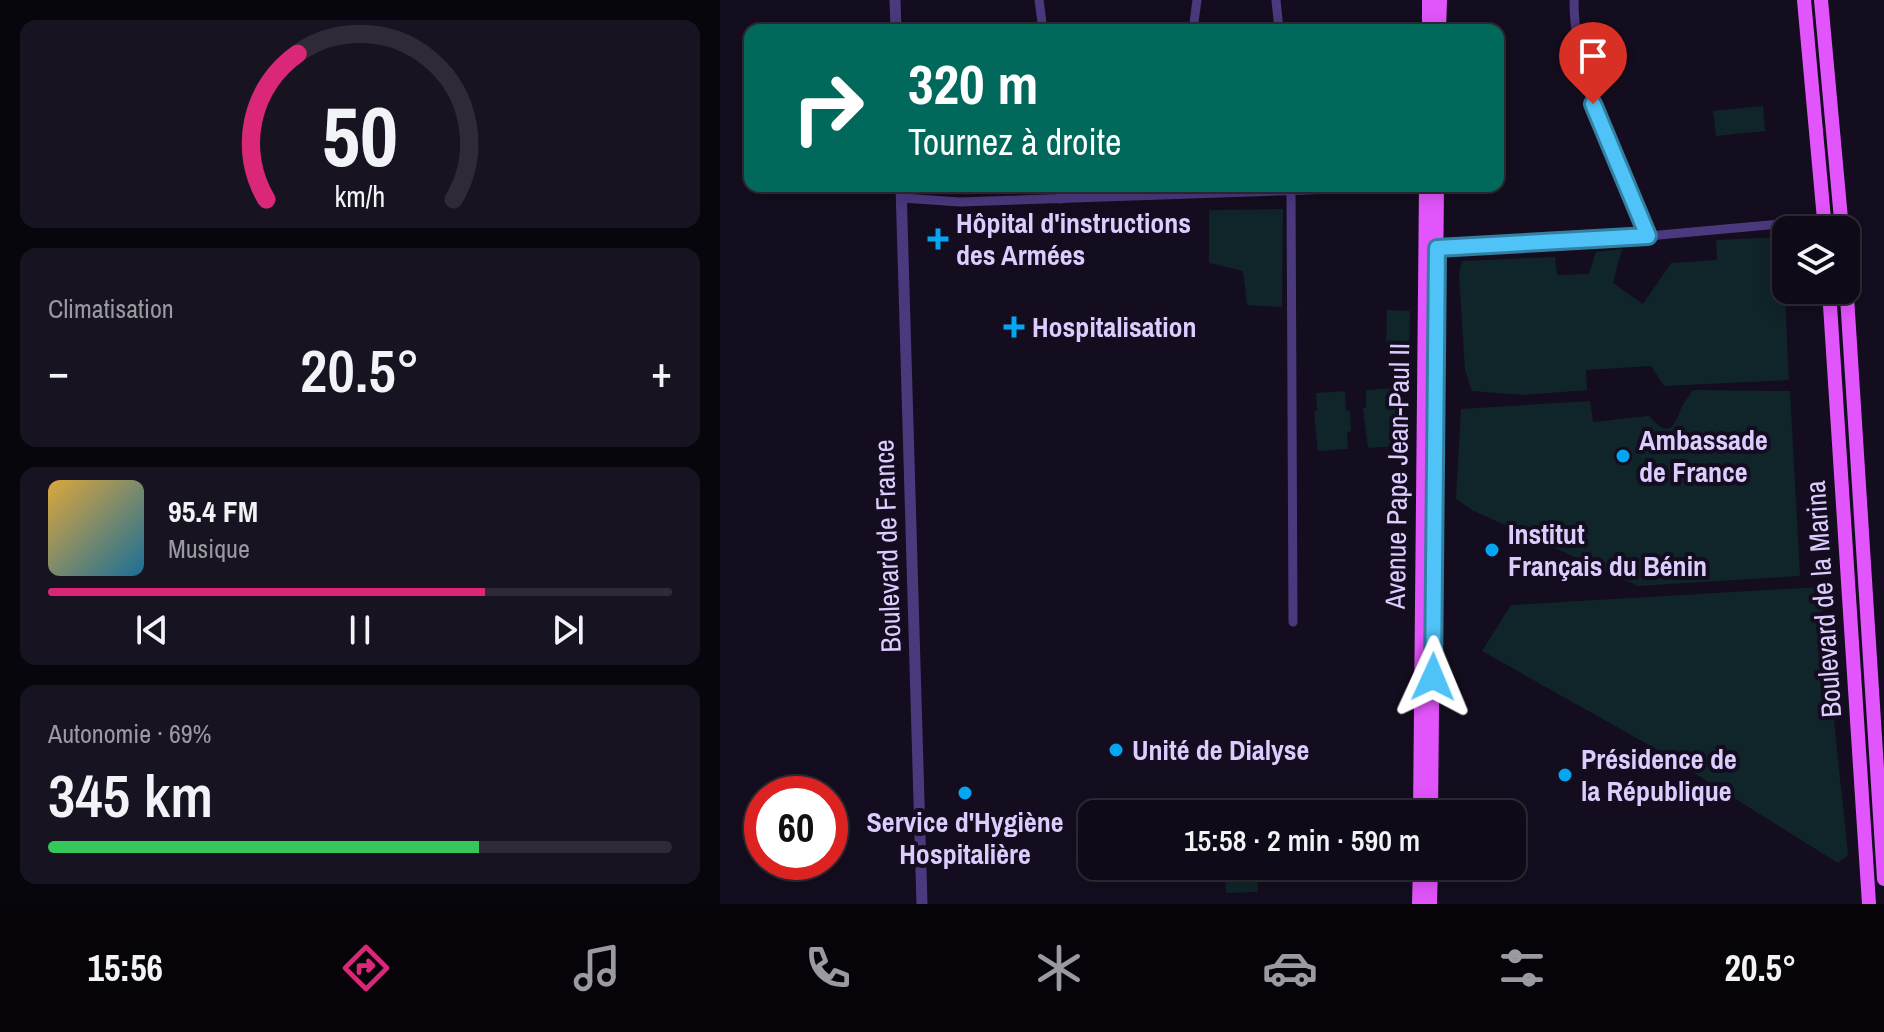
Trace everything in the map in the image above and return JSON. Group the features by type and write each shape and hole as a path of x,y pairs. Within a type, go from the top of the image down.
{"main road":[{"path":"1429,0 1429,24"},
{"path":"1439,24 1440,0"},
{"path":"1804,0 1823,216"},
{"path":"1821,0 1841,216"},
{"name":"Avenue Pape Jean-Paul II","path":"1424,192 1426,708 1430,800"},
{"name":"Avenue Pape Jean-Paul II","path":"1421,800 1426,708 1437,192"},
{"name":"Boulevard de la Marina","path":"1830,304 1874,899"},
{"name":"Boulevard de la Marina","path":"1847,304 1884,879"},
{"path":"1419,904 1420,880"},
{"path":"1430,904 1431,880"}],"street":[{"path":"895,0 896,24"},
{"path":"1039,0 1042,24"},
{"path":"1194,24 1197,0"},
{"path":"1276,0 1278,24"},
{"path":"1574,0 1579,55 1593,104 1648,236"},
{"path":"901,192 960,202 1061,199 1138,192"},
{"name":"Boulevard de France","path":"901,192 922,904"},
{"path":"1060,192 1061,199"},
{"path":"1291,192 1293,622"},
{"path":"1437,248 1772,228"}],"green space":[{"path":"1763,106 1765,131 1716,136 1713,111"},
{"path":"1283,209 1282,307 1247,305 1243,271 1209,263 1209,210"},
{"path":"1772,237 1772,304 1785,304 1789,380 1664,386 1651,366 1586,370 1587,390 1523,395 1472,391 1465,370 1459,275 1462,261 1555,257 1557,275 1589,274 1596,252 1622,249 1613,283 1643,304 1671,263 1717,260 1716,240"},
{"path":"1387,310 1410,311 1409,355 1386,355"},
{"path":"1395,388 1395,407 1400,407 1401,428 1397,429 1397,446 1368,448 1363,408 1366,408 1366,390"},
{"path":"1693,390 1790,391 1800,576 1638,586 1472,510 1456,499 1461,409 1590,401 1593,422 1649,416 1666,429 1673,425"},
{"path":"1345,391 1346,410 1350,411 1348,449 1318,451 1314,411 1317,411 1316,393"},
{"path":"1820,587 1848,855 1838,863 1656,749 1482,651 1511,605"},
{"path":"1226,880 1258,880 1258,892 1226,893"}],"place":[{"name":"Hôpital d'instructions des Armées","path":"938,239"},
{"name":"Hospitalisation","path":"1014,327"},
{"name":"Ambassade de France","path":"1623,456"},
{"name":"Institut Français du Bénin","path":"1492,550"},
{"name":"Unité de Dialyse","path":"1116,750"},
{"name":"Présidence de la République","path":"1565,775"},
{"name":"Service d'Hygiène Hospitalière","path":"965,793"}],"route":[{"path":"1433,677 1437,248 1648,236 1593,104"}]}
